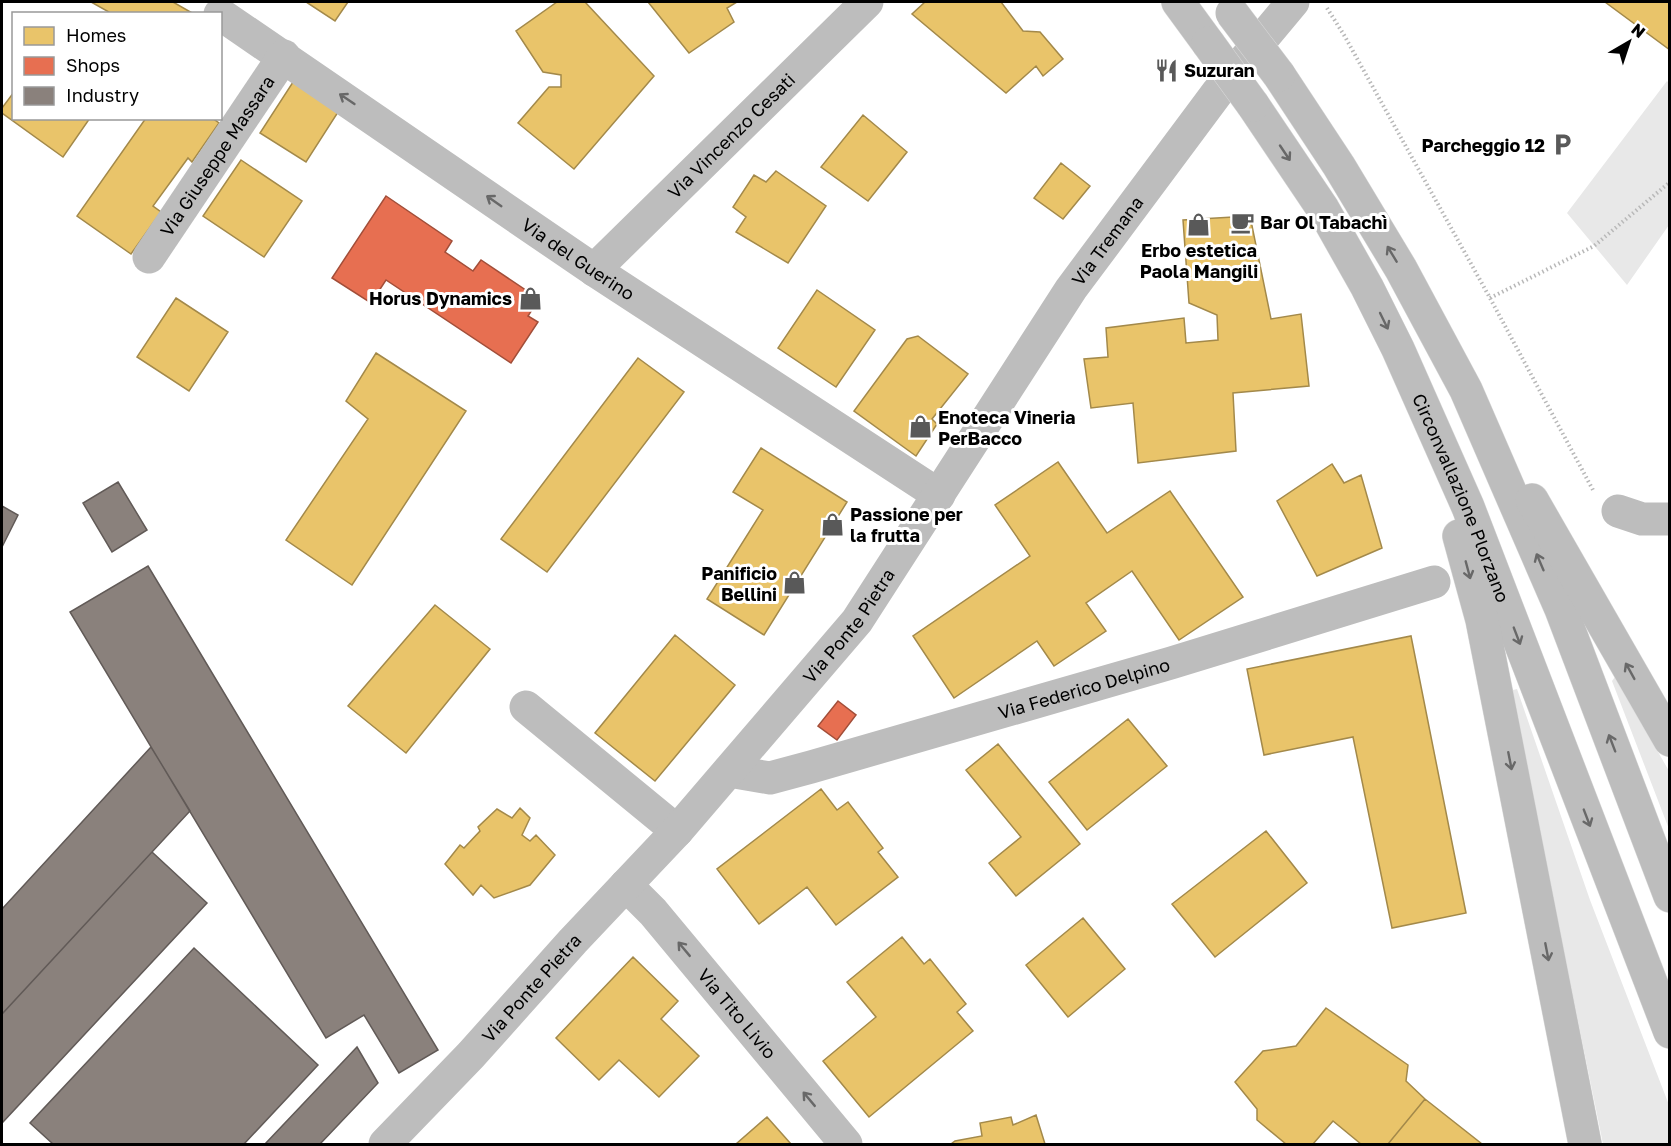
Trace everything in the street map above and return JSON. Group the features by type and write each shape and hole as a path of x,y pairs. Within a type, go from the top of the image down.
{"main road":[{"name":"Via del Guerino","path":"202,2 217,12"},
{"name":"Via Vincenzo Cesati","path":"594,270 867,2"},
{"name":"Circonvallazione Plorzano","path":"1178,2 1253,105 1323,209 1367,286 1398,349 1468,507 1670,1032"},
{"name":"Via Tremana","path":"939,495 1071,289 1217,93 1293,2"},
{"path":"1228,7 1279,75 1339,166 1401,269 1466,390 1554,535 1670,740"},
{"name":"Via del Guerino","path":"222,15 594,270 939,495"},
{"name":"Via Giuseppe Massara","path":"149,257 284,56"},
{"path":"1466,390 1561,609 1670,896"},
{"path":"1425,412 1482,620 1585,1144"},
{"name":"Via Ponte Pietra","path":"385,1144 471,1055 573,941 677,831 729,771 857,621 939,495"},
{"path":"1618,512 1642,519 1670,519"},
{"name":"Via Federico Delpino","path":"729,771 770,778 1171,663 1434,582"},
{"path":"526,707 677,831"},
{"name":"Via Tito Livio","path":"626,885 653,912 846,1144"}],"path":[{"path":"1326,8 1344,35 1490,298 1592,490 1618,512"},
{"path":"1490,298 1594,246 1670,182"}],"shaded area":[{"path":"1667,81 1670,84 1669,225 1627,285 1567,213"},
{"path":"1615,677 1669,771 1669,829 1612,681"},
{"path":"1517,689 1590,900 1669,1105 1669,1144 1603,1144 1513,701 1513,690"}],"building: Homes":[{"path":"91,2 173,2 190,12 109,12"},
{"path":"306,2 348,2 335,21"},
{"path":"557,2 585,2 654,76 574,169 518,123 549,87 561,87 561,75 543,72 516,31"},
{"path":"648,2 737,2 727,8 734,22 689,53"},
{"path":"925,2 1001,2 1023,31 1040,32 1063,59 1043,76 1036,66 1006,93 912,14"},
{"path":"1605,2 1670,2 1670,50"},
{"path":"295,79 340,109 306,162 260,133"},
{"path":"12,95 12,120 89,120 63,157 2,113 2,108"},
{"path":"863,115 907,152 868,201 821,167"},
{"path":"145,120 215,120 219,123 192,162 188,158 153,206 161,212 131,254 77,216"},
{"path":"241,160 302,201 264,257 203,216"},
{"path":"1061,163 1090,186 1063,219 1034,198"},
{"path":"776,171 826,206 788,263 736,232 746,217 733,207 754,175 766,182"},
{"path":"1250,216 1271,319 1301,314 1309,386 1233,393 1236,451 1138,463 1133,403 1091,408 1084,359 1108,357 1106,328 1184,318 1186,343 1218,340 1217,315 1189,303 1183,220"},
{"path":"817,290 875,330 836,387 778,348"},
{"path":"176,298 228,332 189,391 137,357"},
{"path":"918,336 968,374 932,419 937,424 916,456 854,411 907,339"},
{"path":"376,353 466,411 352,585 286,540 368,419 346,401"},
{"path":"638,358 684,392 547,572 501,539"},
{"path":"761,448 847,502 764,635 707,599 763,510 733,492"},
{"path":"1058,462 1107,533 1170,491 1243,597 1179,640 1132,571 1086,603 1106,631 1054,666 1037,641 954,698 913,636 1030,556 995,505"},
{"path":"1332,464 1344,483 1361,475 1382,548 1317,576 1277,501"},
{"path":"435,605 490,649 406,753 348,706"},
{"path":"675,635 735,685 655,781 595,733"},
{"path":"1411,636 1466,913 1392,928 1353,737 1264,755 1247,669"},
{"path":"1128,719 1167,766 1087,830 1049,782"},
{"path":"998,744 1080,844 1016,896 989,863 1021,837 966,770"},
{"path":"821,789 837,810 848,802 883,848 878,852 898,877 836,925 807,887 759,924 717,869"},
{"path":"520,808 530,818 522,835 530,841 536,835 555,855 530,885 494,898 481,885 473,895 445,864 460,845 464,848 480,831 478,827 497,809 512,818"},
{"path":"1266,831 1307,883 1215,957 1172,904"},
{"path":"1083,918 1125,969 1068,1017 1026,965"},
{"path":"902,937 924,964 930,959 966,1004 957,1012 973,1031 869,1117 823,1061 876,1017 847,982"},
{"path":"633,957 678,1001 661,1019 699,1056 659,1097 619,1060 599,1080 556,1038"},
{"path":"1326,1008 1408,1065 1406,1081 1425,1099 1388,1144 1361,1144 1333,1121 1313,1144 1286,1144 1257,1120 1257,1109 1235,1082 1263,1051 1296,1046"},
{"path":"1425,1099 1482,1144 1388,1144"},
{"path":"1036,1115 1045,1144 951,1144 955,1141 982,1136 980,1123 1011,1117 1013,1125"},
{"path":"767,1117 791,1144 736,1144"}],"building: Shops":[{"path":"386,196 452,241 445,252 473,271 481,260 539,299 528,316 538,322 511,363 386,280 371,303 332,278"},
{"path":"838,701 856,715 837,740 818,726"}],"building: Industry":[{"path":"118,482 147,530 112,552 83,503"},
{"path":"2,506 18,515 2,547"},
{"path":"148,566 438,1050 399,1073 364,1015 326,1038 70,612"},
{"path":"151,747 190,811 2,1014 2,909"},
{"path":"152,852 207,903 2,1123 2,1014"},
{"path":"194,948 318,1065 244,1144 53,1144 30,1123"},
{"path":"357,1047 378,1083 320,1144 265,1144"}],"place":[{"name":"Suzuran","path":"1166,70"},
{"name":"Parcheggio 12","path":"1563,145"},
{"name":"Bar Ol Tabachì","path":"1242,222"},
{"name":"Erbo estetica Paola Mangili","path":"1199,224"},
{"name":"Horus Dynamics","path":"530,298"},
{"name":"Enoteca Vineria PerBacco","path":"920,427"},
{"name":"Passione per la frutta","path":"832,524"},
{"name":"Panificio Bellini","path":"795,583"}]}
